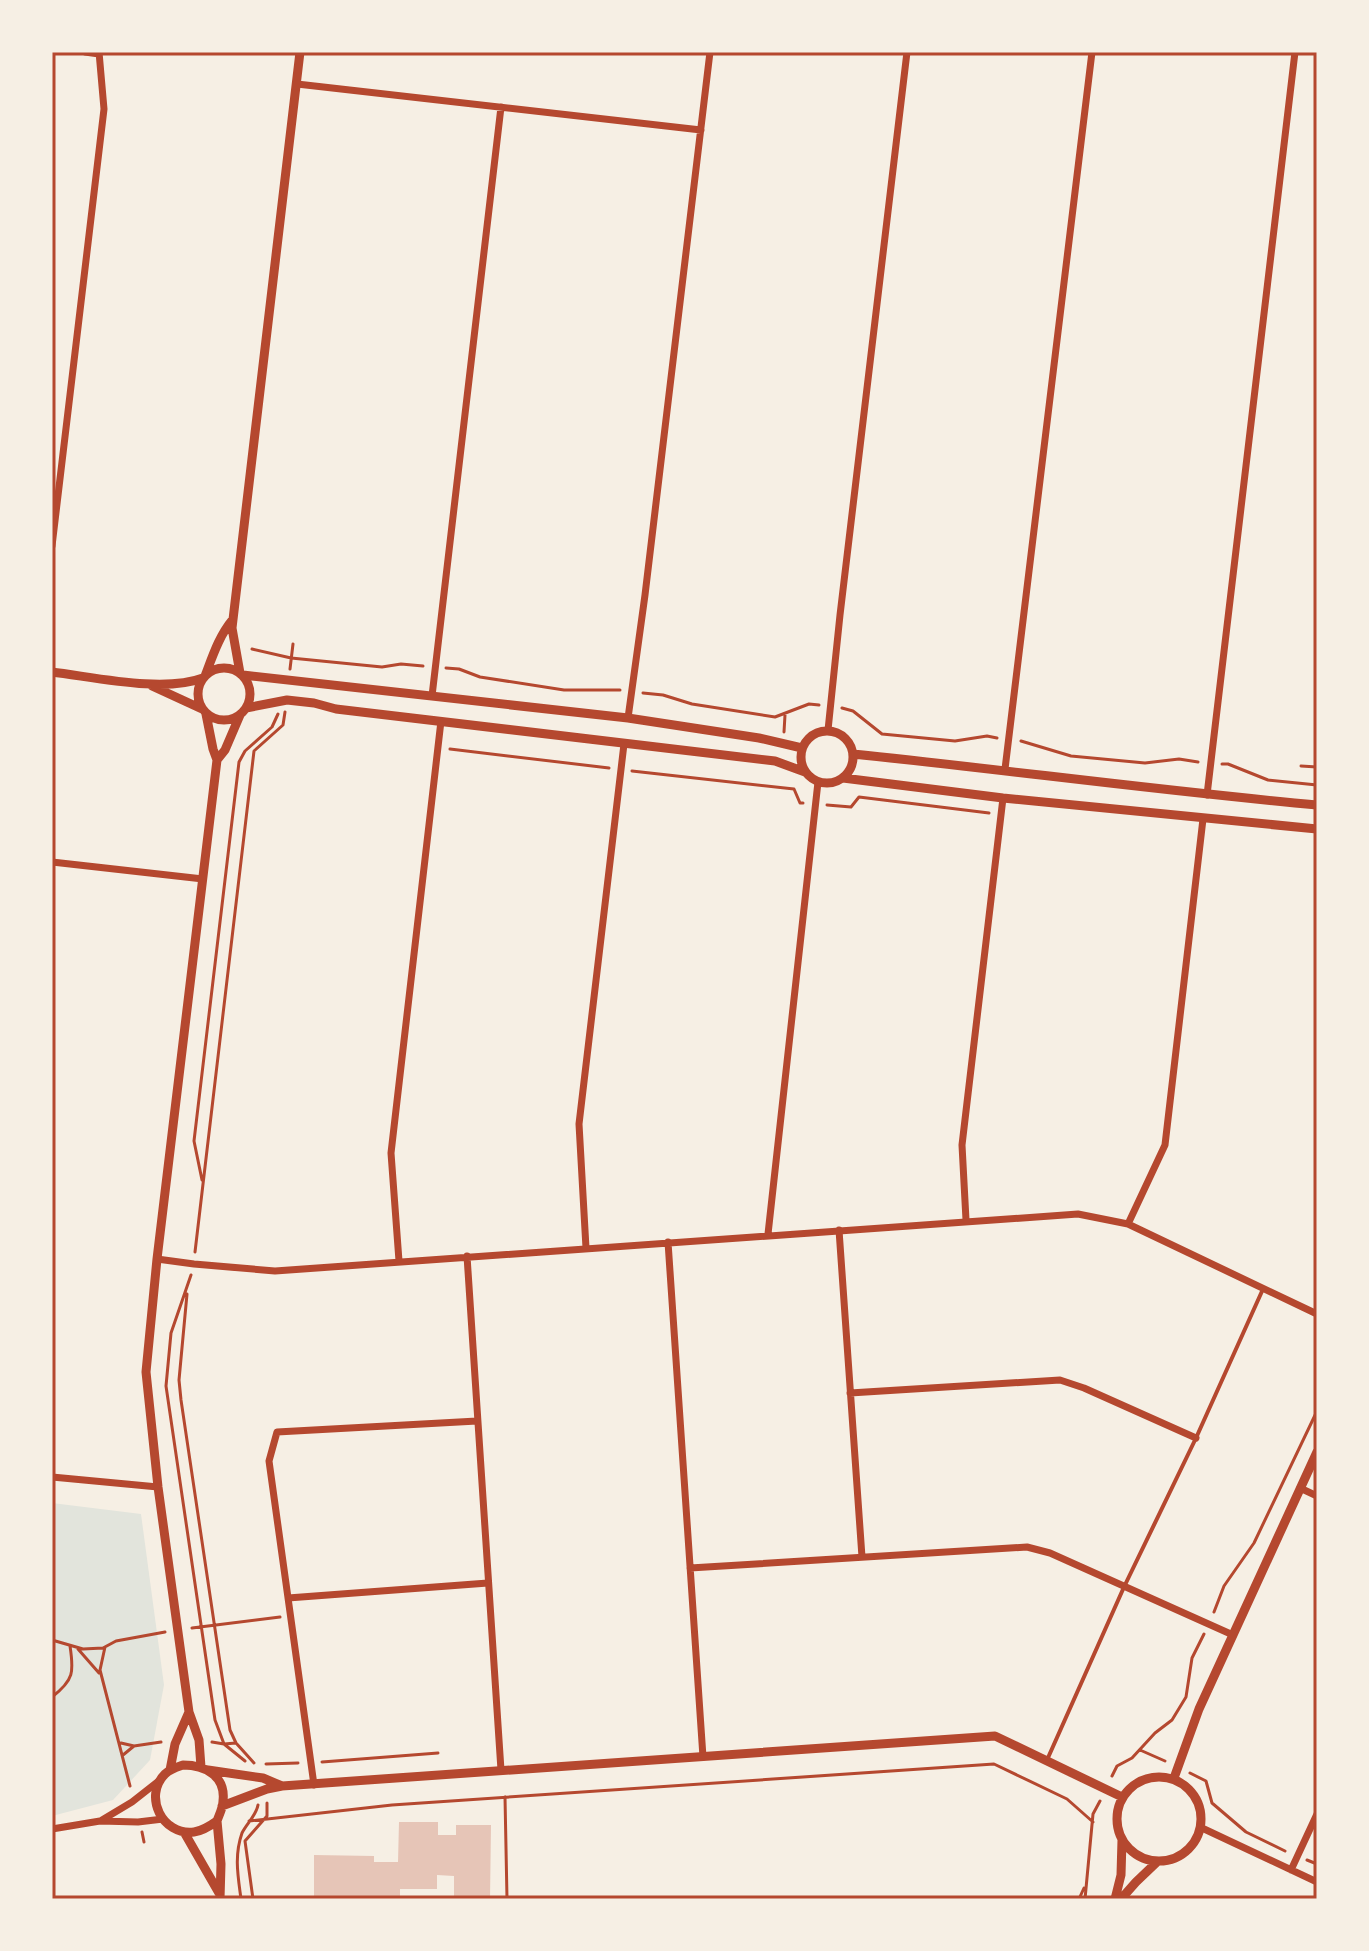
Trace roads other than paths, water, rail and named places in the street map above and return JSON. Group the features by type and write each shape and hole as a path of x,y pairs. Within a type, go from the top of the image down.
{"street":[{"path":"52,546 104,109 99,53 85,52"},
{"path":"217,760 250,700 250,691 241,674 234,647 232,628 300,52"},
{"path":"628,718 710,52"},
{"path":"828,730 907,52"},
{"path":"1005,769 1092,52"},
{"path":"1207,795 1295,52"},
{"path":"297,84 701,130"},
{"path":"432,696 501,107"},
{"path":"220,1896 217,1821 223,1801 222,1787 205,1768 189,1712 158,1487 146,1372 217,760 197,694 216,645 233,619"},
{"path":"52,672 149,684 192,682 217,668 226,668 241,674 628,718 759,738 802,748"},
{"path":"149,684 224,721 243,712 287,700 336,709 775,761 805,772 818,782 835,782 843,778 853,763 851,745 837,732 828,730 812,735 802,748 801,764 805,772"},
{"path":"399,1261 391,1153 441,721"},
{"path":"586,1248 579,1124 624,744"},
{"path":"853,754 1317,805"},
{"path":"843,778 1003,798 1317,829"},
{"path":"768,1234 818,782"},
{"path":"966,1220 962,1145 1003,798"},
{"path":"1128,1224 1165,1145 1203,819"},
{"path":"52,862 203,879"},
{"path":"157,1259 275,1271 1078,1214 1128,1224 1317,1314"},
{"path":"839,1230 862,1557"},
{"path":"668,1242 703,1757"},
{"path":"467,1256 501,1770"},
{"path":"850,1393 1060,1380 1196,1438"},
{"path":"314,1785 269,1461 277,1432 477,1421"},
{"path":"1174,1778 1199,1709 1317,1452"},
{"path":"52,1477 158,1487"},
{"path":"1300,1488 1317,1496"},
{"path":"690,1568 1027,1547 1050,1553 1233,1635"},
{"path":"288,1598 488,1583"},
{"path":"170,1770 175,1744 189,1712"},
{"path":"222,1806 282,1786 995,1736 1122,1797"},
{"path":"100,1821 132,1802 170,1770 183,1765 259,1777 282,1786"},
{"path":"1118,1899 1122,1840 1117,1826 1117,1811 1122,1797 1145,1778 1160,1776 1174,1778 1195,1795 1201,1807 1202,1828 1193,1845 1183,1854 1171,1860 1145,1859 1122,1840"},
{"path":"160,1780 155,1800 158,1813 174,1829 184,1832 203,1830 217,1821"},
{"path":"1291,1870 1317,1814"},
{"path":"52,1829 100,1821 163,1819"},
{"path":"1202,1828 1317,1882"},
{"path":"184,1832 220,1896"},
{"path":"1118,1899 1158,1861"}],"lane":[{"path":"1047,1761 1263,1289"}]}
